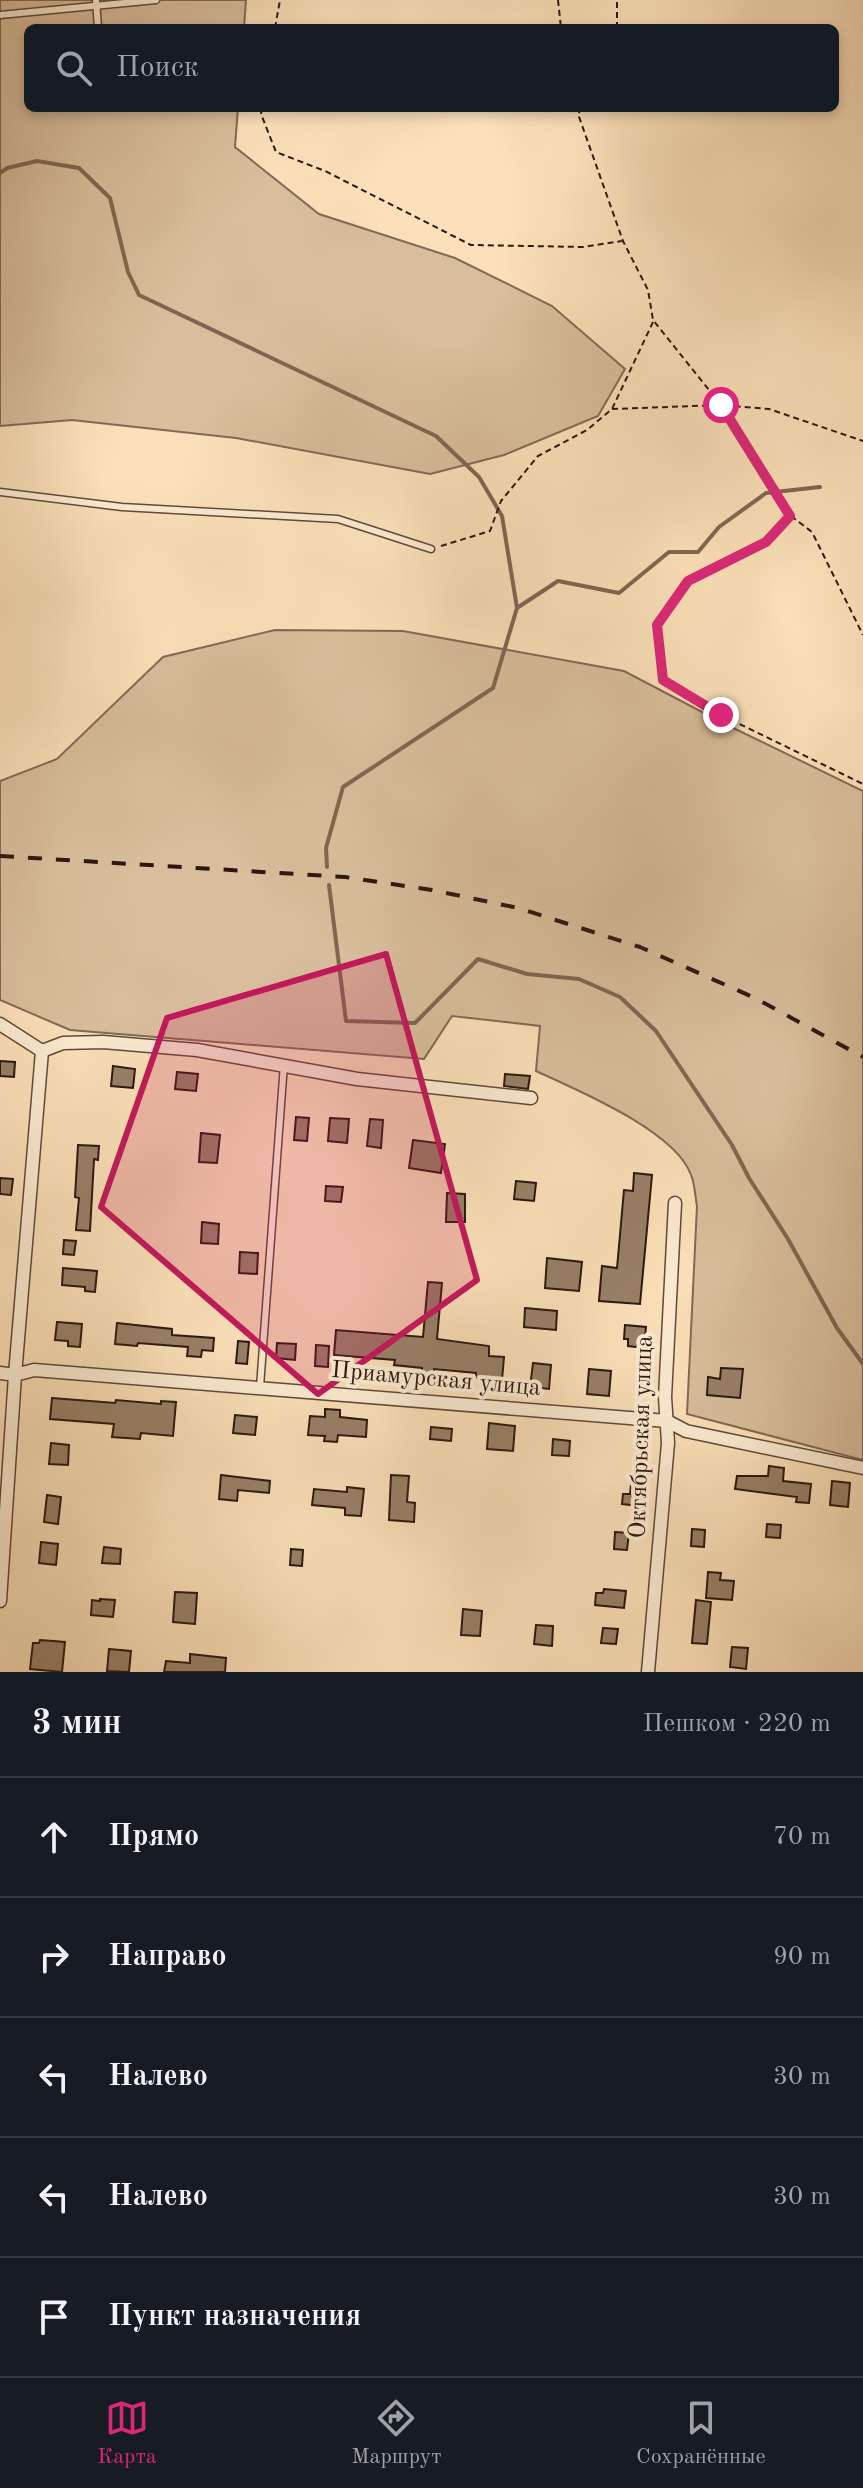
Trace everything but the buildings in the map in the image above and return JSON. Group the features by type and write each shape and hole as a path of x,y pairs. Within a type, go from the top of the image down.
{"street":[{"path":"0,1024 42,1051"},
{"path":"42,1051 63,1043 103,1042 197,1050 357,1079 531,1098"},
{"path":"0,1601 42,1051"},
{"name":"Октябрьская улица","path":"648,1672 668,1443 665,1397 675,1203"},
{"name":"Приамурская улица","path":"0,1373 15,1375 34,1370 667,1421 686,1431 863,1468"}],"lane":[{"path":"0,15 96,2 156,0"},
{"path":"96,2 98,24"},
{"path":"0,492 122,507 338,519 431,549"},
{"path":"260,1387 284,1064"}],"path":[{"path":"276,24 280,0"},
{"path":"558,0 561,24"},
{"path":"617,0 617,24"},
{"path":"261,112 276,152 325,171 471,245 583,247 623,241"},
{"path":"578,114 623,241 648,290 653,320 721,405 790,516 812,532 863,635"},
{"path":"431,549 490,531 501,501 538,456 587,430 612,409 653,320"},
{"path":"612,409 721,405 769,409 863,441"},
{"path":"790,516 766,542 688,581 657,625 663,680 721,715 863,784"}],"highlighted area":[{"path":"386,954 477,1280 318,1394 101,1207 167,1018"}],"shaded area":[{"path":"0,0 246,0 244,24 24,24 24,112 238,112 235,147 319,214 455,258 552,306 625,369 598,416 504,455 430,474 236,438 72,420 0,426"},
{"path":"275,630 403,631 624,671 863,791 863,1460 687,1414 697,1206 691,1175 682,1159 646,1128 536,1071 540,1026 452,1016 424,1059 70,1030 0,1000 0,781 57,759 163,657"}],"waterway":[{"path":"0,173 7,168 37,161 79,168 110,198 128,272 139,295 436,436 479,477 502,516 517,608 493,688 343,787 326,848 327,867"},
{"path":"517,608 558,581 619,593 669,552 698,552 719,527 766,493 820,487"},
{"path":"329,885 346,1021 415,1023 478,959 527,974 579,979 620,997 656,1031 732,1145 837,1328 863,1364"}],"railway":[{"path":"0,856 345,877 432,890 518,908 640,947 755,998 863,1057"}],"route":[{"path":"721,405 790,516 766,542 688,581 657,625 663,680 721,715"}]}
